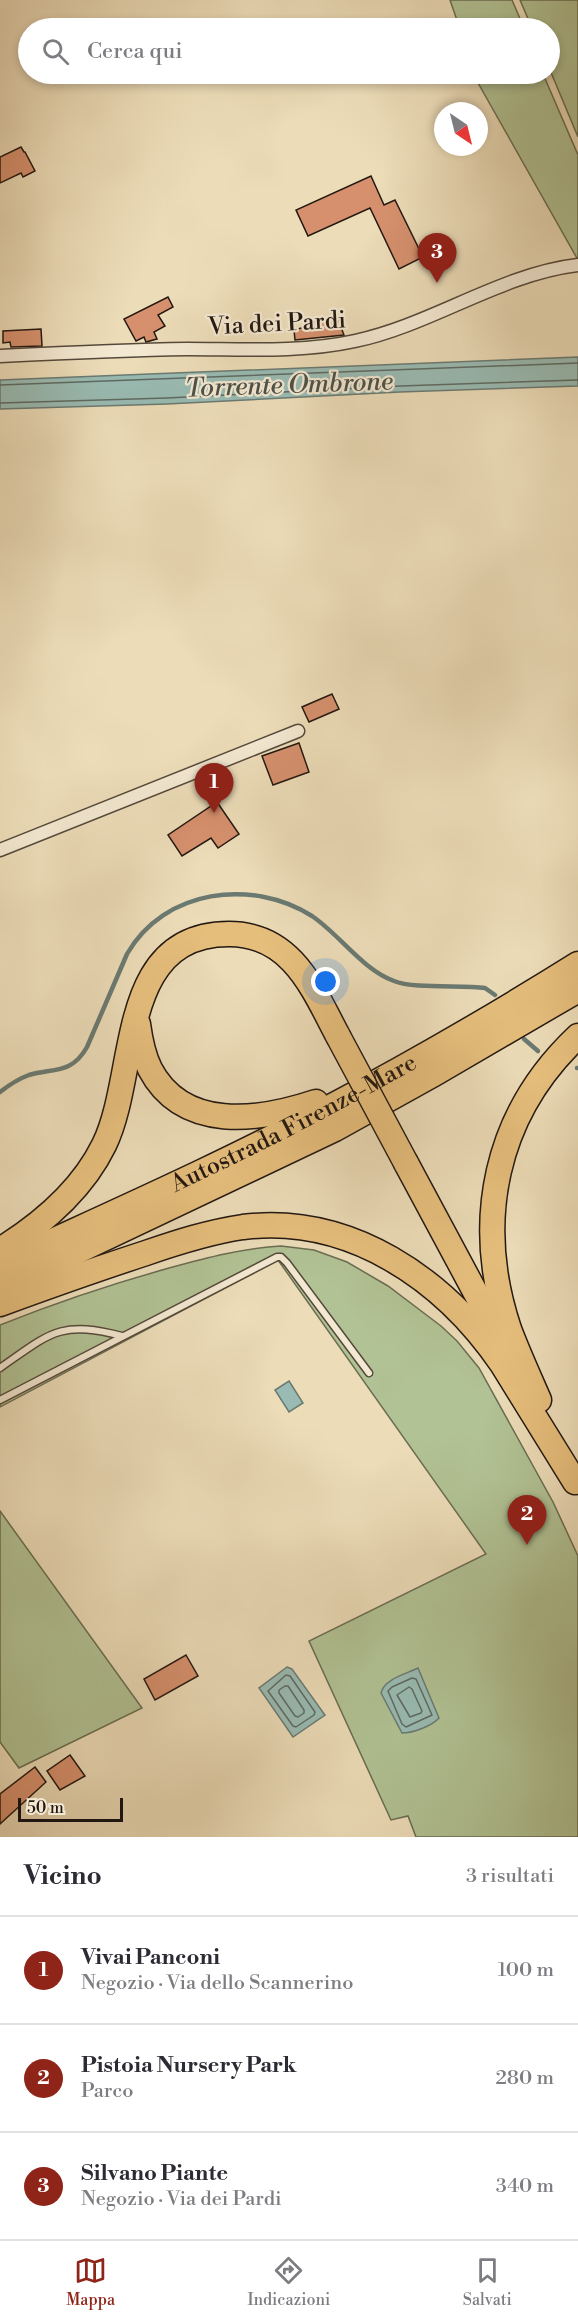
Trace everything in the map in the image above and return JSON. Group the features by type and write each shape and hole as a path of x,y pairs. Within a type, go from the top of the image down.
{"highway":[{"path":"0,1250 31,1230 69,1195 92,1166 104,1145 116,1113 136,1015 152,974 169,955 192,941 220,934 233,934 270,944 294,962 307,978 493,1324 576,1485"},
{"name":"Autostrada Firenze-Mare","path":"0,1265 231,1157 323,1111 578,964"},
{"name":"Autostrada Firenze-Mare","path":"0,1288 334,1130 578,990"},
{"path":"136,1015 145,1057 161,1085 180,1102 213,1114 237,1118 279,1113 324,1099 409,1063"},
{"path":"576,1485 509,1327 495,1267 492,1224 498,1174 511,1129 521,1107 553,1061 578,1036"},
{"path":"0,1304 134,1257 214,1232 268,1226 314,1230 340,1236 398,1262 438,1290 458,1308 502,1364 576,1485"}],"street":[{"name":"Via dei Pardi","path":"0,356 131,350 289,349 341,344 393,332 466,300 539,273 578,265"},
{"path":"0,850 298,730"}],"lane":[{"path":"0,1400 261,1263 281,1257 369,1373"},
{"path":"0,1368 57,1332 88,1328 123,1336"}],"green space":[{"path":"450,0 512,0 520,18 456,18"},
{"path":"520,0 578,0 578,137 556,84 560,84 560,18 528,18"},
{"path":"479,84 547,84 578,155 578,260"},
{"path":"281,1246 314,1250 347,1262 388,1286 457,1341 479,1368 553,1502 578,1556 578,1837 416,1837 408,1816 391,1820 309,1641 486,1554 278,1260 0,1407 0,1325 84,1294 169,1268 239,1251"},
{"path":"0,1511 142,1708 19,1768 0,1742"}],"water":[{"name":"Torrente Ombrone","path":"578,357 578,386 0,409 0,380"},
{"path":"289,1381 303,1403 289,1412 275,1390"},
{"path":"287,1667 292,1669 325,1715 293,1737 259,1688"},
{"path":"418,1668 439,1718 432,1724 402,1733 381,1693 386,1684"}],"building":[{"path":"21,147 35,171 23,177 21,173 0,183 0,157"},
{"path":"371,176 384,205 395,200 423,257 399,269 370,208 308,236 296,210"},
{"path":"168,297 173,307 158,315 165,326 154,332 157,339 146,342 144,337 136,341 124,319"},
{"path":"337,317 344,335 295,340 294,330 305,327 305,323"},
{"path":"41,329 42,346 11,347 10,342 3,343 3,331"},
{"path":"332,694 339,709 309,722 302,707"},
{"path":"299,743 309,772 273,785 262,756"},
{"path":"217,802 239,834 218,848 211,838 182,856 168,835"},
{"path":"186,1655 198,1676 155,1700 144,1679"},
{"path":"70,1755 85,1776 60,1790 47,1771"},
{"path":"35,1767 46,1782 0,1824 0,1794"}],"waterway":[{"path":"0,1092 25,1077 69,1066 75,1062 87,1047 127,954 143,932 163,915 186,903 211,896 237,894 263,897 288,904 312,916 361,960 382,976 394,981 413,985 485,988 495,995"},
{"path":"524,1039 538,1051"}],"place":[{"name":"Silvano Piante","path":"437,283"},
{"name":"Vivai Panconi","path":"214,813"},
{"name":"Pistoia Nursery Park","path":"527,1545"}]}
